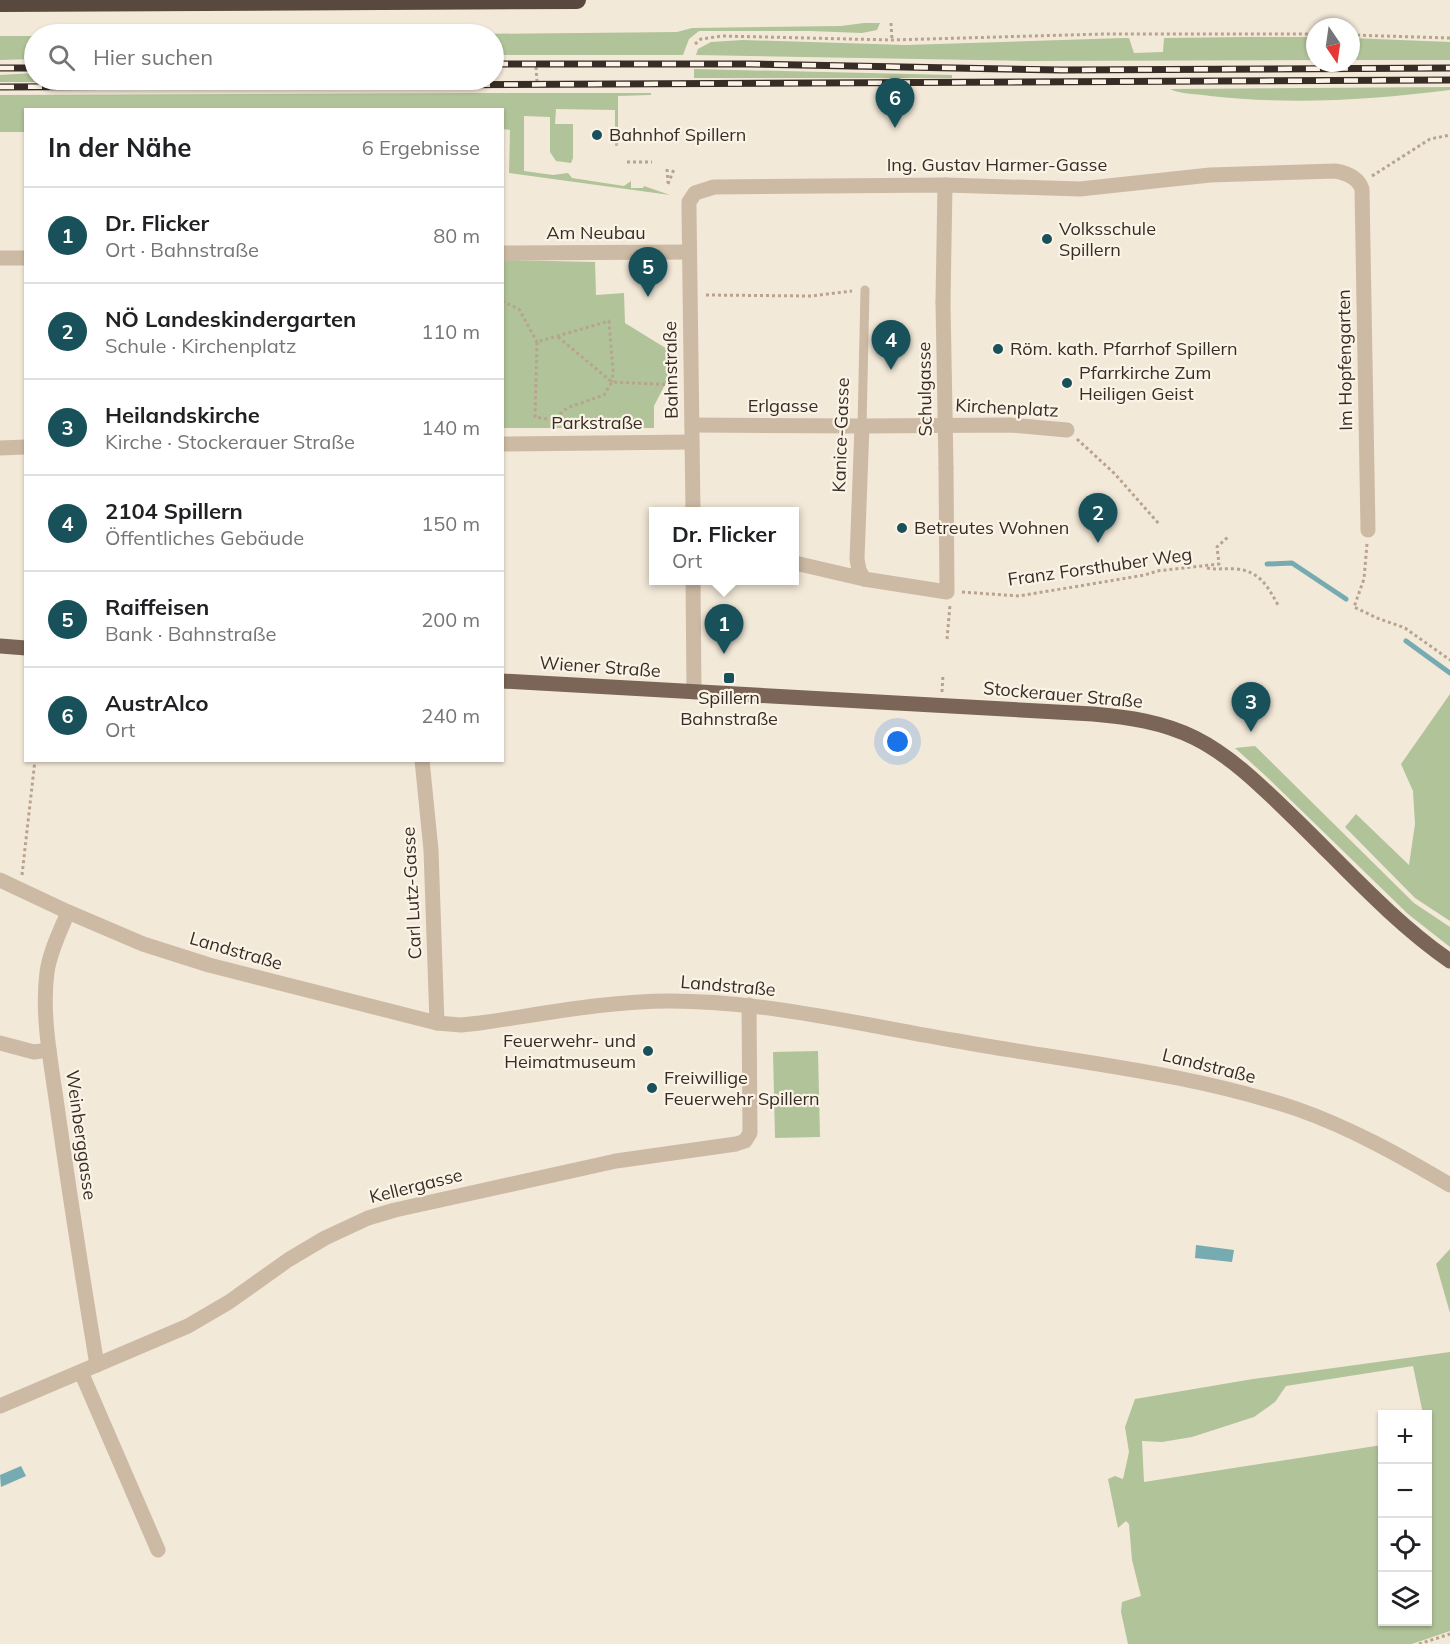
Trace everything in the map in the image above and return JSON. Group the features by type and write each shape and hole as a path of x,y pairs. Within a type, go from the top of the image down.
{"highway":[{"path":"0,3 578,0"}],"main road":[{"path":"0,646 24,648"},
{"name":"Wiener Straße","path":"504,681 694,692"},
{"name":"Stockerauer Straße","path":"694,692 1093,714 1147,721 1174,729 1210,747 1252,778 1399,919 1450,961"}],"street":[{"name":"Ing. Gustav Harmer-Gasse","path":"695,192 714,187 945,185 1080,189 1210,175 1335,171 1355,178 1361,187"},
{"name":"Schulgasse","path":"945,185 943,302 946,468 953,595"},
{"name":"Im Hopfengarten","path":"1361,187 1368,530"},
{"name":"Bahnstraße","path":"693,507 689,252 690,202 695,192"},
{"name":"Am Neubau","path":"504,253 689,252"},
{"path":"0,258 24,258"},
{"name":"Erlgasse","path":"692,425 946,425"},
{"name":"Kirchenplatz","path":"946,425 1010,425 1067,430"},
{"name":"Kanice-Gasse","path":"861,426 857,559 864,579"},
{"name":"Parkstraße","path":"504,444 692,442"},
{"path":"0,448 24,447"},
{"path":"799,564 864,579 953,595"},
{"path":"693,585 694,692"},
{"name":"Carl Lutz-Gasse","path":"422,762 431,850 437,1023"},
{"name":"Landstraße","path":"0,880 143,944 209,965 437,1023 461,1025 642,1002 707,1002 749,1005 1043,1057 1150,1072 1223,1088 1289,1107 1326,1121 1385,1148 1450,1185"},
{"name":"Weinberggasse","path":"68,912 52,949 45,995 49,1050 72,1214 97,1365"},
{"name":"Kellergasse","path":"0,1406 188,1326 230,1302 288,1260 325,1238 368,1218 616,1161 745,1141 750,1133 749,1005"},
{"path":"0,1043 34,1052 49,1050"},
{"path":"81,1372 158,1550"}],"lane":[{"name":"Kanice-Gasse","path":"861,426 865,290"}],"path":[{"path":"891,23 892,40"},
{"path":"695,45 701,39 722,36 892,40 1103,34 1306,34"},
{"path":"1360,34 1450,38"},
{"path":"536,67 537,81"},
{"path":"536,73 542,73"},
{"path":"1361,187 1430,139 1450,135"},
{"path":"627,162 652,162"},
{"path":"667,169 668,184 674,170"},
{"path":"690,295 811,296 865,290"},
{"path":"504,302 519,309 537,342 535,417 553,420"},
{"path":"537,342 609,321 612,382 603,394 567,408 553,420 553,443"},
{"path":"557,336 612,382 670,385"},
{"path":"1067,430 1115,474 1159,524"},
{"path":"1368,530 1364,579 1354,607 1405,628 1450,660"},
{"name":"Franz Forsthuber Weg","path":"953,595 1019,596 1157,571 1219,564 1217,547 1229,536"},
{"path":"1203,567 1249,572 1266,583 1278,605"},
{"path":"946,639 953,595"},
{"path":"18,888 22,873 35,762"},
{"path":"1419,1644 1450,1634"}],"green space":[{"path":"880,23 877,30 862,33 699,31 689,39 683,55 504,55 504,34 677,32 692,28 841,26"},
{"path":"0,36 24,36 24,59 0,60"},
{"path":"1306,37 1306,60 1026,61 696,55 698,49 711,42 743,40 906,45 1129,38 1134,53 1163,52 1164,38"},
{"path":"1360,38 1450,42 1450,60 1360,60"},
{"path":"694,69 952,75 952,78 694,78"},
{"path":"24,74 24,82 0,82 0,75"},
{"path":"1450,87 1450,90 1390,96 1300,101 1240,99 1184,93 1170,89"},
{"path":"651,93 651,95 618,96 618,146 615,146 615,110 556,109 555,124 573,124 571,163 556,161 550,152 550,117 524,116 524,171 553,175 568,173 572,178 624,186 631,181 631,188 643,188 644,186 670,195 509,173 510,130 504,129 504,108 24,108 24,132 0,132 0,95"},
{"path":"504,260 595,262 596,295 624,293 625,323 672,352 673,369 654,406 654,428 504,428"},
{"path":"1450,694 1450,921 1415,898 1345,827 1356,814 1409,865 1415,824 1413,791 1401,764"},
{"path":"1255,746 1414,903 1450,927 1450,947 1408,914 1235,748"},
{"path":"818,1051 820,1137 775,1138 773,1052"},
{"path":"1450,1249 1450,1313 1436,1264"},
{"path":"1450,1352 1450,1631 1412,1644 1128,1644 1121,1612 1122,1602 1141,1596 1132,1560 1129,1524 1126,1521 1118,1528 1108,1479 1115,1476 1123,1479 1129,1452 1125,1427 1135,1399 1253,1379"}],"water":[{"path":"1196,1245 1234,1250 1232,1262 1195,1258"},
{"path":"21,1466 26,1476 1,1487 0,1475"}],"waterway":[{"path":"1267,564 1292,563 1346,599"},
{"path":"1406,641 1450,673"}],"railway":[{"path":"504,64 750,64 1061,70 1450,68"},
{"path":"0,68 24,68"},
{"path":"504,85 1450,80"},
{"path":"0,87 24,87"}],"place":[{"name":"AustrAlco","path":"895,128"},
{"name":"Bahnhof Spillern","path":"597,135"},
{"name":"Volksschule Spillern","path":"1047,239"},
{"name":"Raiffeisen","path":"648,297"},
{"name":"Röm. kath. Pfarrhof Spillern","path":"998,349"},
{"name":"2104 Spillern","path":"891,370"},
{"name":"Pfarrkirche Zum Heiligen Geist","path":"1067,383"},
{"name":"Betreutes Wohnen","path":"902,528"},
{"name":"NÖ Landeskindergarten","path":"1098,543"},
{"name":"Dr. Flicker","path":"724,654"},
{"name":"Spillern Bahnstraße","path":"729,678"},
{"name":"Heilandskirche","path":"1251,732"},
{"name":"Feuerwehr- und Heimatmuseum","path":"648,1051"},
{"name":"Freiwillige Feuerwehr Spillern","path":"652,1088"}]}
